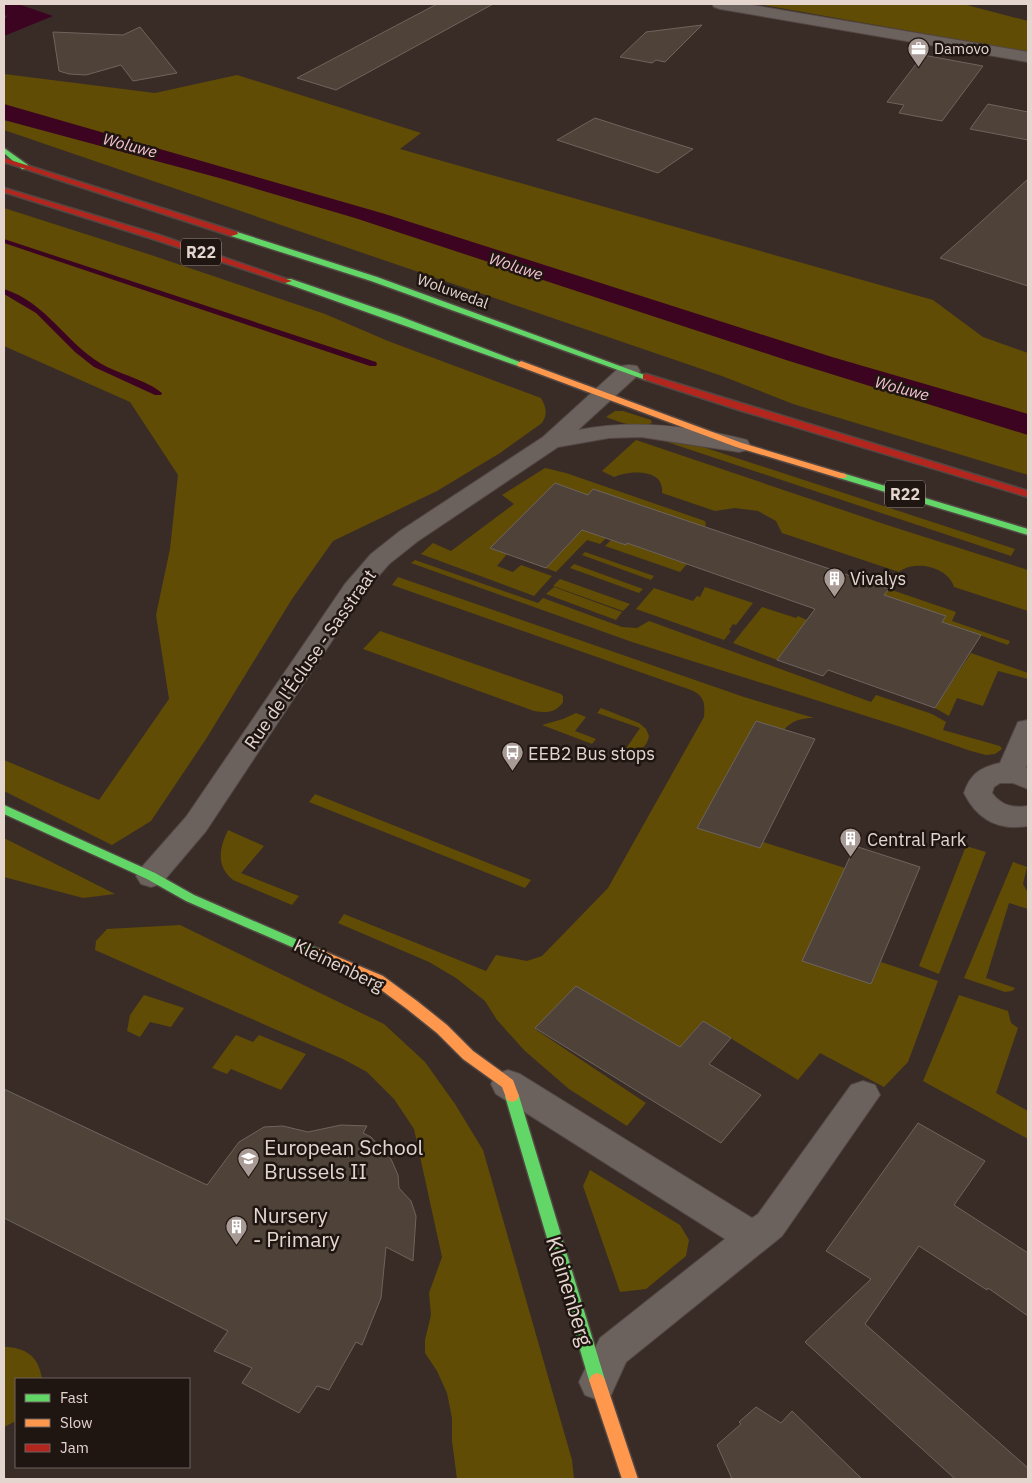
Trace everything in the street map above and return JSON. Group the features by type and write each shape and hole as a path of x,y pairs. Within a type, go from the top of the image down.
{"main road":[{"name":"Woluwedal","path":"4,150 26,166"},
{"name":"Woluwedal","path":"4,160 374,279 629,371 742,408 1028,494"},
{"name":"R22","path":"4,190 156,237 396,318 739,445 1028,532"},
{"name":"Kleinenberg","path":"4,809 152,876 190,898 378,980 442,1029 468,1056 508,1084 598,1382 630,1479"}],"street":[{"path":"720,4 1028,57"},
{"name":"Rue de l'Écluse - Sasstraat","path":"152,876 196,824 354,589 380,559 409,536 551,442 629,371"},
{"name":"Rue de l'Écluse - Sasstraat","path":"551,442 586,434 630,430 660,432 739,445"},
{"path":"1028,729 1019,776 998,773 984,779 979,785 978,793 987,808 1007,817 1028,816"},
{"name":"Kleinenberg","path":"508,1084 753,1238"},
{"path":"598,1382 614,1350 770,1226 863,1095"}],"shaded area":[{"path":"758,4 963,4 1028,21 1028,52"},
{"path":"4,74 155,93 237,75 421,133 400,149 933,300 983,337 1028,353 1028,475 793,404 722,376 4,130"},
{"path":"4,208 325,314 388,341 541,398 546,411 542,423 500,453 437,491 333,541 292,599 206,739 151,821 112,845 4,791 4,760 99,800 169,699 156,615 170,549 178,475 130,402 4,346"},
{"path":"615,411 623,411 651,420 652,423 634,425 606,417"},
{"path":"636,440 887,525 1028,570 1028,611 954,587 951,580 945,574 930,567 913,566 899,572 782,533 776,521 758,511 735,508 715,511 662,493 658,479 652,475 637,472 614,477 602,471"},
{"path":"661,440 703,447 1015,549 1011,556"},
{"path":"545,468 566,473 705,521 706,525 704,527 588,495 555,483 490,548 507,554 497,566 513,572 521,565 552,576 534,596 421,554 433,543 451,551 514,504 502,495"},
{"path":"582,530 606,538 600,544 587,540 556,572 546,568"},
{"path":"611,540 625,545 627,543 687,564 680,572 605,546"},
{"path":"585,552 654,576 651,580 582,555"},
{"path":"415,560 538,603 543,598 622,627 637,628 649,621 871,702 876,695 932,714 946,722 943,730 1000,746 1002,749 995,754 986,755 971,751 632,642 411,563"},
{"path":"574,564 643,589 639,593 570,568"},
{"path":"398,577 744,697 814,718 798,720 784,730 756,721 697,828 760,848 763,842 845,868 803,961 871,984 881,962 938,981 908,1062 884,1087 820,1053 798,1080 703,1021 680,1047 576,986 535,1029 646,1103 627,1126 569,1089 525,1051 497,1020 485,1001 456,978 429,962 338,923 344,914 486,971 496,955 527,961 542,956 608,888 704,717 703,701 696,692 392,585"},
{"path":"560,579 630,604 623,611 553,586"},
{"path":"554,587 622,612 616,620 546,594"},
{"path":"705,587 753,603 736,625 733,624 729,630 731,631 724,640 636,609 654,588 693,601 697,596 700,597"},
{"path":"889,589 956,612 952,621 1010,641 1008,645 942,622 884,595"},
{"path":"762,607 807,620 777,660 733,643"},
{"path":"380,631 561,694 563,702 554,710 534,711 363,649"},
{"path":"971,653 1028,673 1028,679 998,671 983,706 957,698 949,716 935,708"},
{"path":"601,708 639,723 646,729 649,736 643,748 632,753 623,753 640,728 597,713"},
{"path":"576,713 586,717 575,731 596,739 592,744 542,725 563,719"},
{"path":"315,794 531,880 525,888 309,802"},
{"path":"228,830 264,846 241,873 299,896 292,905 233,880 228,875 222,863 221,850"},
{"path":"4,838 115,894 83,898 4,877"},
{"path":"966,846 986,852 939,974 919,966"},
{"path":"1013,862 1027,867 1023,884 1028,893 1028,909 1009,903 986,978 1015,988 1012,991 1005,992 964,978"},
{"path":"180,925 384,1024 425,1062 455,1104 483,1150 572,1460 574,1479 457,1479 452,1441 452,1418 447,1393 437,1371 425,1353 425,1340 431,1315 429,1293 442,1257 414,1129 394,1099 367,1072 343,1059 95,950 96,941 107,929"},
{"path":"144,995 184,1008 171,1027 150,1022 140,1037 127,1031 130,1015"},
{"path":"959,995 1008,1011 1011,1023 1018,1028 996,1093 1028,1111 1028,1139 923,1081"},
{"path":"236,1035 253,1042 259,1035 306,1054 281,1090 231,1069 227,1074 212,1068"},
{"path":"590,1170 680,1225 689,1240 686,1256 646,1289 620,1292 583,1186"},
{"path":"4,1347 12,1347 25,1351 34,1359 42,1378 15,1378 15,1422 4,1427"}],"water":[{"path":"4,4 18,4 53,16 4,36 4,20 7,16 4,15"},
{"name":"Woluwe","path":"4,104 385,214 832,357 1028,414 1028,435 786,360 355,218 223,179 4,120"}],"building":[{"path":"437,4 493,4 336,90 297,78"},
{"path":"702,25 665,62 656,60 652,63 620,57 646,32"},
{"path":"140,27 177,73 133,81 121,65 86,75 69,74 59,71 53,32 123,35"},
{"path":"923,55 983,66 942,121 899,113 904,105 887,102"},
{"path":"988,104 1028,112 1028,140 970,129"},
{"path":"595,118 693,149 658,173 557,140"},
{"path":"1028,179 1028,286 940,258 971,231"},
{"name":"Vivalys","path":"555,483 588,495 593,489 889,589 884,595 946,616 942,622 981,635 935,708 828,670 823,676 777,660 815,609 627,543 626,545 582,530 546,568 490,548"},
{"path":"756,721 815,739 760,848 697,828"},
{"path":"855,846 920,867 871,984 802,961"},
{"path":"576,986 680,1047 703,1021 731,1038 709,1064 761,1095 721,1143 535,1028"},
{"name":"Nursery - Primary","path":"4,1089 207,1185 239,1142 264,1127 283,1126 308,1132 341,1125 367,1126 363,1133 371,1137 391,1159 398,1175 399,1188 411,1201 416,1216 413,1261 386,1247 381,1298 362,1345 356,1342 329,1390 317,1386 299,1413 242,1383 252,1368 214,1351 228,1331 4,1218"},
{"path":"918,1123 985,1161 954,1205 1028,1253 1028,1316 988,1288 987,1290 919,1246 865,1324 1028,1468 1028,1479 955,1479 805,1342 871,1279 826,1251"},
{"path":"756,1407 781,1423 792,1411 862,1479 732,1479 717,1445 741,1424 739,1422"}],"waterway":[{"path":"4,241 373,364"},
{"path":"4,291 39,311 78,350 97,365 158,393"}],"traffic: fast":[{"path":"4,150 25,167"},
{"path":"234,234 374,279 646,377"},
{"path":"288,281 521,364"},
{"path":"842,476 1028,532"},
{"path":"4,809 151,876 190,898 319,954"},
{"path":"512,1096 597,1380"}],"traffic: slow":[{"path":"521,364 739,445 842,476"},
{"path":"319,954 378,980 412,1005 442,1029 468,1055 508,1084 512,1096"},
{"path":"597,1380 630,1479"}],"traffic: jam":[{"path":"4,160 234,234"},
{"path":"4,190 156,237 288,281"},
{"path":"646,377 742,408 1028,494"}],"place":[{"name":"Damovo","path":"918,67"},
{"name":"Vivalys","path":"834,597"},
{"name":"EEB2 Bus stops","path":"512,772"},
{"name":"Central Park","path":"851,858"},
{"name":"European School Brussels II","path":"248,1178"},
{"name":"Nursery - Primary","path":"237,1246"}]}
